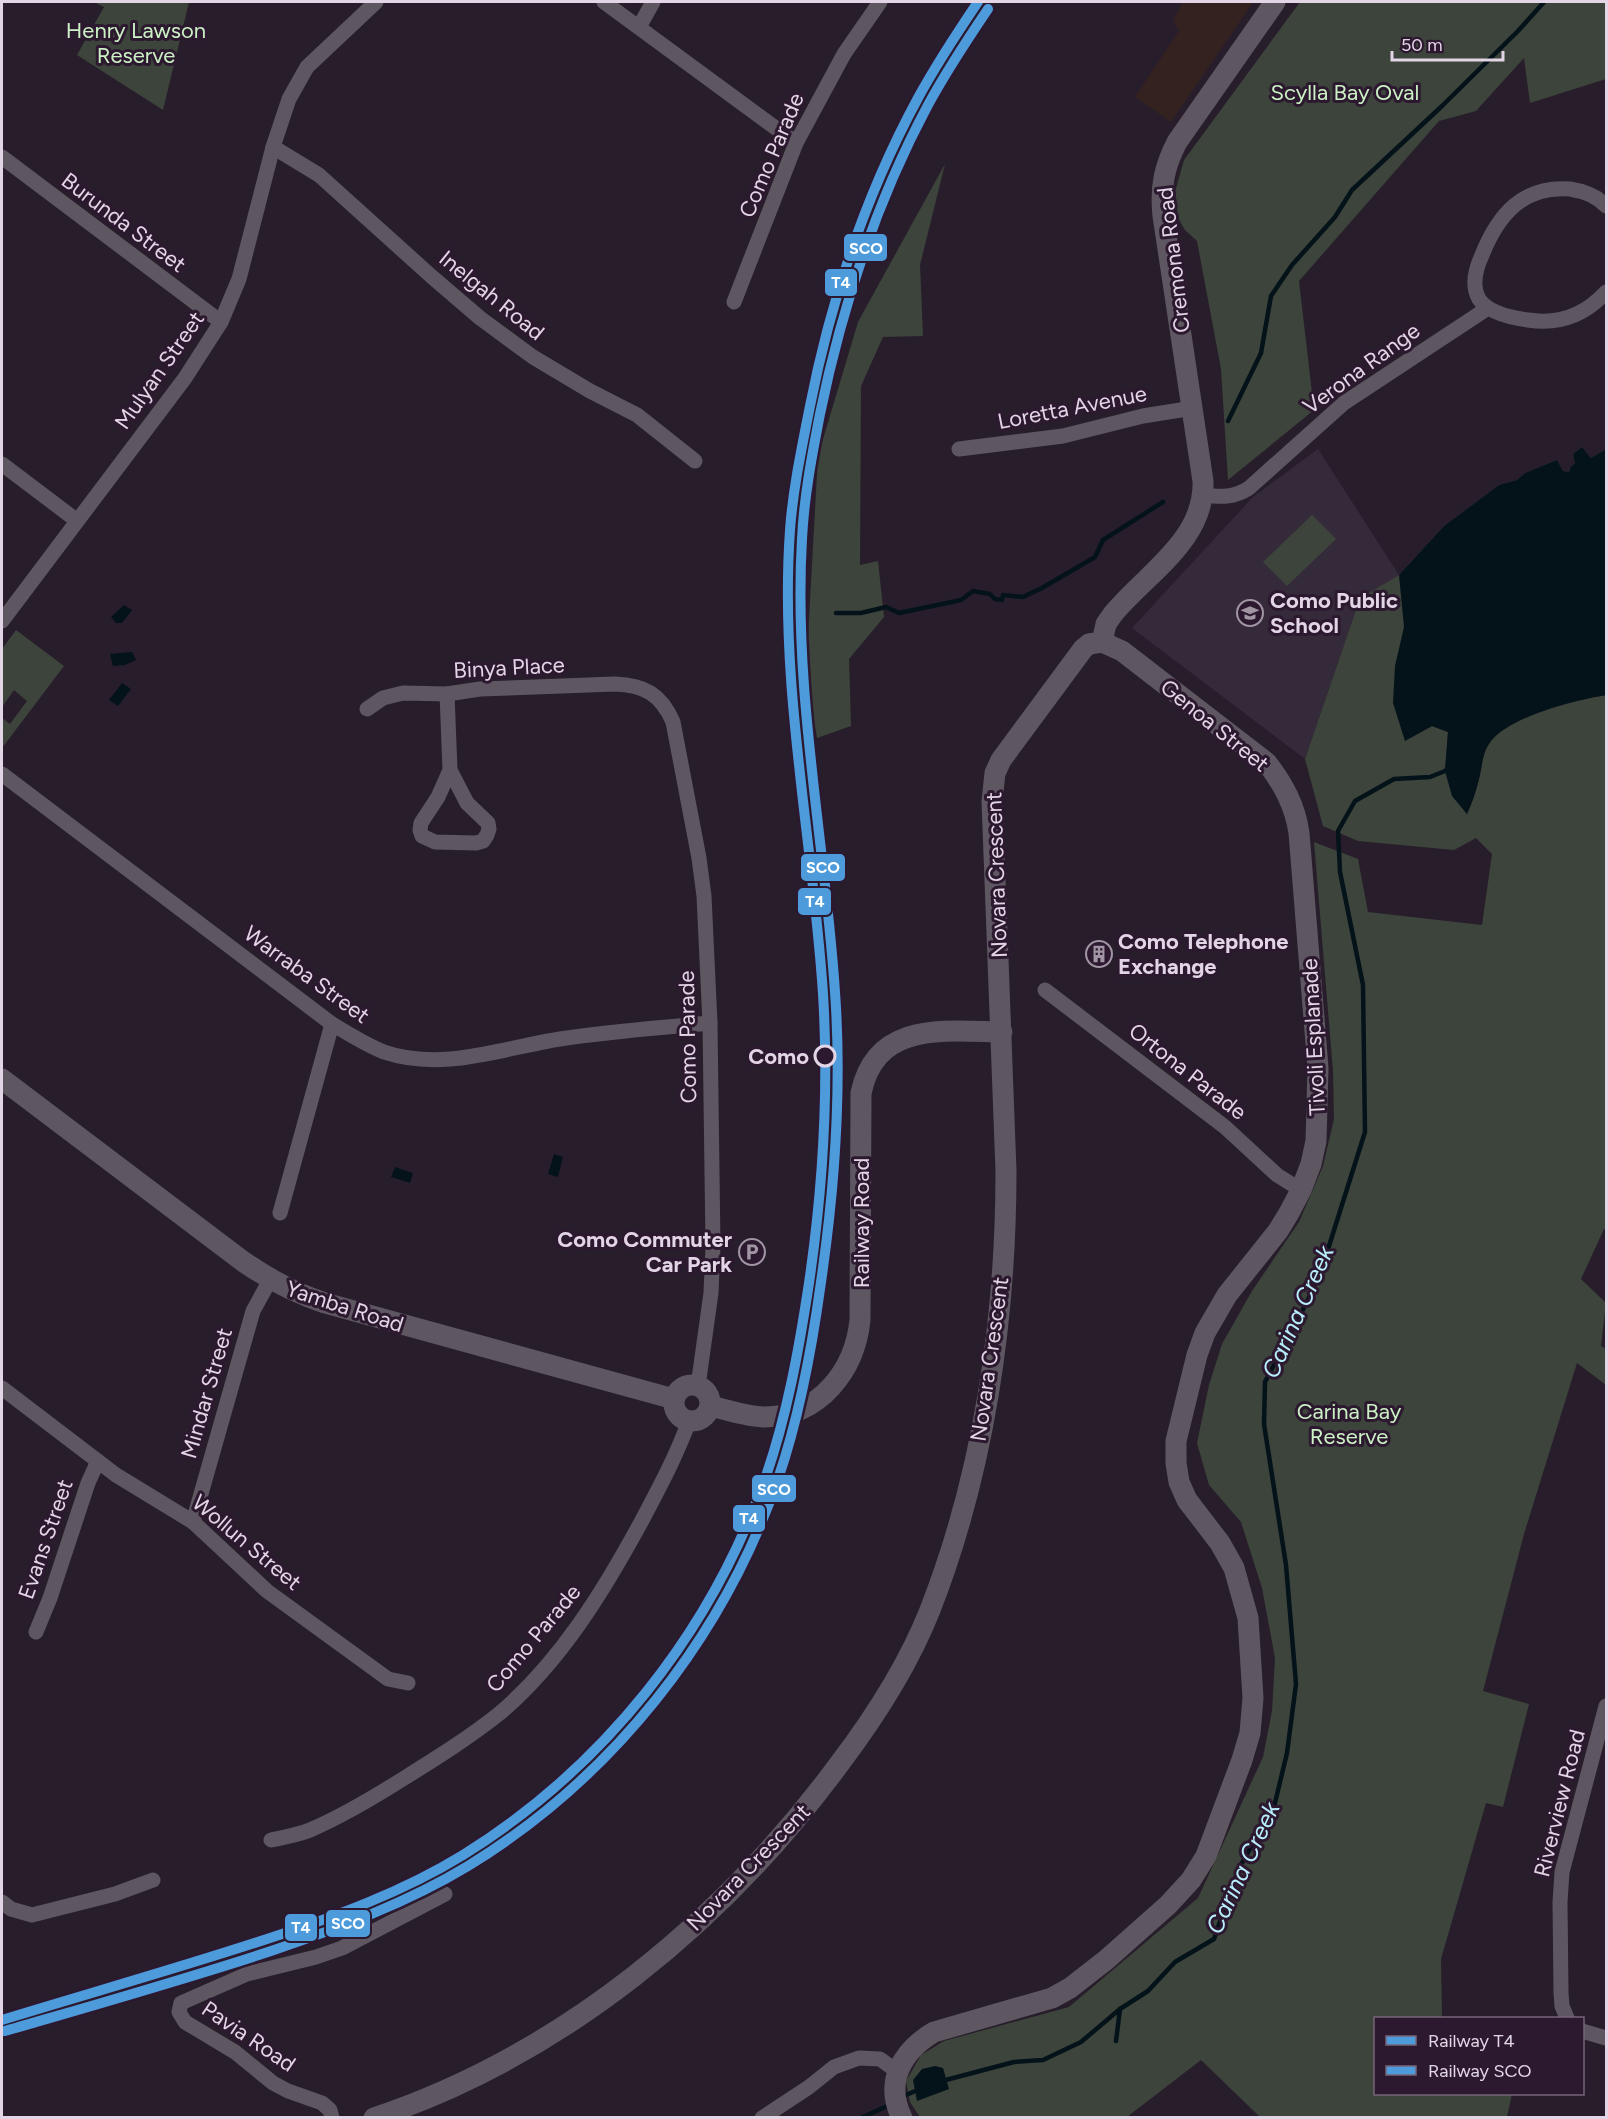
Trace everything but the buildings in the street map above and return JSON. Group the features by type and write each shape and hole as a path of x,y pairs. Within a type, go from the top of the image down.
{"street":[{"name":"Mulyan Street","path":"2,621 75,520 185,378 221,322 238,279 273,147 289,99 308,67 376,2"},
{"path":"604,2 796,143"},
{"path":"639,27 653,2"},
{"name":"Como Parade","path":"734,302 796,143 844,54 880,2"},
{"name":"Cremona Road","path":"1193,408 1163,216 1162,176 1177,142 1275,2"},
{"name":"Inelgah Road","path":"273,147 319,175 431,276 533,357 590,391 636,414 694,461"},
{"name":"Burunda Street","path":"2,157 221,322"},
{"path":"1606,206 1589,194 1565,189 1537,192 1523,198 1511,207 1496,226 1478,265 1475,280 1476,292 1480,301 1488,308 1520,319 1555,321 1569,318 1585,310 1606,292"},
{"name":"Verona Range","path":"1203,495 1228,497 1239,495 1249,489 1344,403 1488,308"},
{"path":"1102,642 1106,624 1113,614 1190,533 1203,495 1193,408"},
{"name":"Loretta Avenue","path":"959,449 1063,436 1143,416 1193,408"},
{"path":"2,464 75,520"},
{"name":"Genoa Street","path":"1102,642 1122,651 1267,763 1290,798 1299,832"},
{"name":"Novara Crescent","path":"374,2118 465,2081 538,2043 625,1984 669,1947 759,1863 809,1805 861,1735 887,1693 929,1613 952,1547 971,1479 996,1335 1006,1219 1002,1032 992,801 995,773 1010,745 1083,649 1089,644 1102,642"},
{"name":"Binya Place","path":"367,709 392,694 447,694 480,689 615,684 636,685 654,695"},
{"path":"447,694 450,770 467,803 488,823 489,829 483,841 476,843 435,842 422,836 421,823 438,797 450,770"},
{"name":"Como Parade","path":"654,695 669,712 673,722 699,858 705,906 710,1023 713,1268 698,1386"},
{"name":"Warraba Street","path":"2,774 332,1024 358,1040 385,1052 414,1059 445,1060 560,1039 710,1023"},
{"name":"Tivoli Esplanade","path":"898,2072 920,2040 934,2032 1040,2002 1070,1988 1106,1960 1168,1905 1191,1880 1206,1856 1242,1760 1250,1733 1253,1698 1248,1618 1234,1568 1220,1543 1187,1500 1179,1482 1176,1441 1197,1355 1205,1333 1227,1295 1278,1231 1301,1190 1316,1142 1319,1094 1299,832"},
{"name":"Ortona Parade","path":"1045,990 1225,1127 1278,1175 1301,1190"},
{"path":"280,1213 332,1024"},
{"name":"Railway Road","path":"710,1406 746,1415 779,1416 812,1404 838,1381 848,1367 859,1337 861,1093 870,1066 885,1048 906,1036 932,1032 1002,1032"},
{"name":"Yamba Road","path":"2,1079 270,1280 296,1294 325,1304 674,1399"},
{"name":"Mindar Street","path":"193,1522 253,1311 270,1280"},
{"path":"686,1386 698,1386 706,1391 710,1406 705,1416 689,1421 683,1419 675,1410 674,1399 680,1389 686,1386"},
{"name":"Wollun Street","path":"2,1388 132,1485 193,1522 267,1591 388,1679 408,1683"},
{"name":"Como Parade","path":"271,1840 309,1830 385,1791 453,1748 501,1712 533,1680 591,1608 618,1565 662,1484 689,1421"},
{"name":"Evans Street","path":"36,1632 50,1598 88,1483 98,1461"},
{"name":"Riverview Road","path":"1566,2017 1561,1994 1562,1872 1606,1706"},
{"path":"6,1905 32,1916 115,1894 153,1880"},
{"name":"Pavia Road","path":"332,2118 330,2110 322,2103 281,2088 235,2052 185,2022 179,2012 181,2003 247,1974 316,1957 342,1948 445,1893"},
{"path":"1584,2032 1606,2038"},
{"path":"762,2118 809,2087 834,2067 859,2058 880,2059 898,2072 894,2086 896,2102 902,2118"}],"shaded area":[{"path":"1183,2 1253,2 1171,122 1135,97 1179,31 1173,20"},
{"path":"1582,447 1591,458 1606,449 1606,695 1543,711 1498,734 1485,752 1477,788 1467,814 1452,796 1445,771 1448,732 1432,726 1405,741 1393,703 1395,666 1404,627 1399,575 1444,526 1499,485 1517,480 1525,473 1557,460 1563,471 1569,472 1571,466 1575,464 1573,454"},
{"name":"Como Public School","path":"1318,449 1399,575 1360,598 1305,759 1132,628 1253,497"},
{"path":"124,605 132,610 122,623 116,623 111,617"},
{"path":"132,652 136,660 125,665 113,666 110,654"},
{"path":"122,683 131,689 118,706 109,700"},
{"path":"554,1154 563,1157 558,1177 548,1174"},
{"path":"395,1167 413,1173 410,1183 391,1177"},
{"path":"935,2066 943,2068 949,2089 917,2101 913,2080 922,2069"}],"green space":[{"name":"Henry Lawson Reserve","path":"94,2 189,2 163,110 77,55 104,7"},
{"name":"Scylla Bay Oval","path":"1300,2 1606,2 1606,79 1530,103 1524,58 1476,111 1439,121 1299,281 1314,410 1228,480 1221,369 1197,241 1185,230 1178,218 1175,192 1184,160"},
{"path":"945,164 920,265 923,336 883,337 861,386 860,565 878,561 884,617 849,659 851,726 817,738 806,673 818,456 858,322"},
{"name":"Carina Bay Reserve","path":"1582,447 1591,458 1606,449 1405,740 1432,726 1448,732 1445,771 1467,814 1477,788 1485,751 1498,733 1526,717 1543,711 1606,695 1606,1230 1604,1229 1581,1279 1606,1303 1601,1346 1606,1349 1606,1385 1577,1363 1524,1534 1483,1691 1529,1704 1503,1807 1486,1803 1441,1959 1442,2017 1374,2017 1374,2095 1512,2095 1507,2117 1260,2117 1201,2060 1127,2117 920,2117 910,2102 906,2081 921,2055 944,2041 1069,2007 1198,1898 1263,1757 1272,1711 1275,1658 1262,1588 1241,1522 1209,1485 1197,1443 1209,1385 1222,1344 1252,1291 1299,1222 1323,1166 1334,1119 1333,1071 1314,842 1358,859 1368,912 1482,925 1492,854 1476,838 1454,850 1358,841 1323,826 1305,759 1360,598 1399,575 1444,526 1499,485 1517,480 1525,473 1557,460 1563,471 1569,472 1571,466 1575,464 1573,454"},
{"path":"1312,515 1336,539 1287,586 1263,562"},
{"path":"16,630 64,666 2,748 2,718 10,724 27,701 14,690 2,707 2,649"}],"waterway":[{"path":"1228,421 1261,353 1271,296 1292,265 1335,217 1352,190 1442,106 1544,2"},
{"path":"836,613 861,613 886,607 899,613 961,600 973,591 990,594 995,599 1002,600 1003,595 1023,597 1095,557 1103,540 1163,502"},
{"name":"Carina Creek","path":"942,2081 1014,2062 1043,2060 1081,2042 1120,2009 1148,1991 1175,1962 1214,1939 1238,1870 1274,1807 1287,1753 1296,1684 1286,1565 1264,1424 1265,1382 1308,1300 1323,1265 1365,1132 1363,985 1340,872 1338,831 1355,801 1394,779 1430,777 1448,768"},
{"path":"1116,2041 1120,2009"},
{"name":"Carina Creek","path":"906,2095 920,2089"},
{"name":"Carina Creek","path":"861,2118 885,2107"}],"rail line":[{"name":"T4","path":"2,2020 201,1960 317,1922 368,1903 416,1881 463,1855 514,1820 562,1781 606,1739 646,1693 682,1643 714,1591 742,1536 773,1455 792,1382 814,1247 824,1139 823,994 789,646 788,588 791,514 810,406 828,326 852,248 899,134 932,73 978,2"},
{"name":"SCO","path":"5,2031 205,1972 322,1933 421,1892 468,1866 520,1831 569,1791 615,1747 656,1699 694,1648 727,1594 755,1538 786,1455 814,1332 826,1246 836,1137 838,1065 835,992 811,766 802,653 800,596 802,539 809,476 820,414 839,334 877,217 892,179 928,105 988,9"}],"place":[{"name":"Como Public School","path":"1250,613"},
{"name":"Como Telephone Exchange","path":"1099,954"},
{"name":"Como","path":"825,1056"},
{"name":"Como Commuter Car Park","path":"752,1252"}]}
